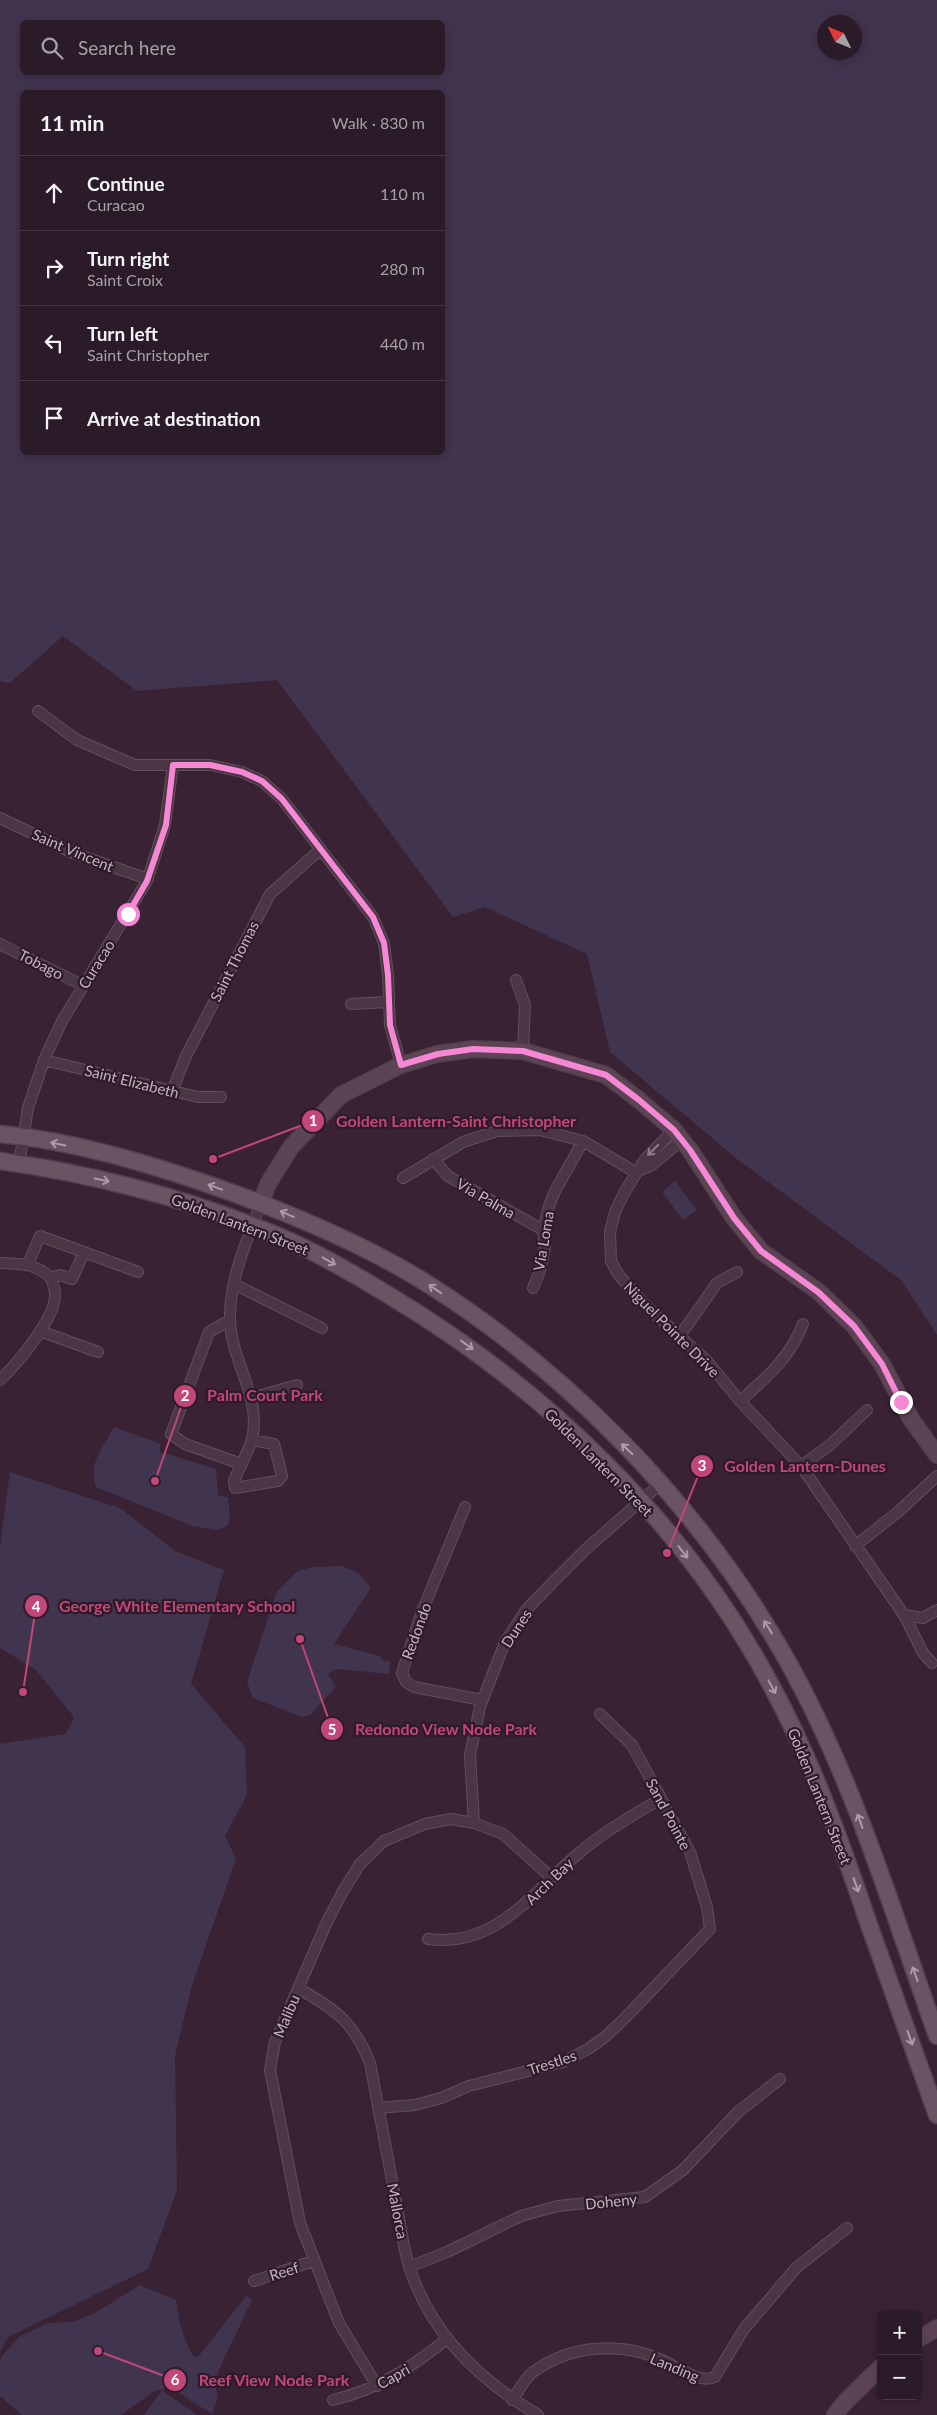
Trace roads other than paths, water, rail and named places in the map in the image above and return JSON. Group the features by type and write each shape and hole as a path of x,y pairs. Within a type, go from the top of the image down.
{"main road":[{"name":"Golden Lantern Street","path":"0,1134 24,1136 156,1166 261,1203 363,1248 431,1286 467,1311 507,1340 574,1396 639,1460 692,1521 761,1617 814,1714 851,1797 937,2036"},
{"name":"Golden Lantern Street","path":"0,1161 143,1188 252,1226 326,1259 464,1343 552,1414 641,1501 701,1575 741,1632 785,1711 828,1808 937,2115"}],"street":[{"path":"38,711 77,740 136,765 210,765 242,772 262,781 282,799 373,917 377,925 384,943 388,975 390,1025 401,1065"},
{"name":"Curacao","path":"20,1164 28,1108 44,1060 82,985 148,879 166,825 173,765"},
{"name":"Saint Vincent","path":"0,818 73,852 148,879"},
{"name":"Saint Thomas","path":"172,1091 186,1056 270,894 321,850"},
{"name":"Tobago","path":"0,944 82,985"},
{"path":"516,980 525,1005 523,1051"},
{"path":"351,1004 388,1002"},
{"path":"252,1440 274,1444 282,1476 281,1479 235,1488 234,1481 252,1440 254,1421 251,1398 232,1336 230,1320 234,1284 252,1226 268,1184 291,1147 341,1095 401,1065 438,1054 473,1049 523,1051 606,1075 639,1100 678,1135 716,1194 750,1239 781,1267 831,1302 854,1326 882,1364 911,1420 937,1455"},
{"name":"Saint Elizabeth","path":"44,1060 198,1097 221,1097"},
{"path":"403,1178 463,1142 497,1131 540,1130 583,1142 635,1172 652,1165 678,1135"},
{"name":"Via Loma","path":"533,1288 540,1271 545,1246 543,1230 555,1191 583,1142"},
{"name":"Via Palma","path":"433,1160 448,1176 543,1230"},
{"name":"Niguel Pointe Drive","path":"635,1172 614,1212 609,1247 611,1261 627,1286 679,1337 707,1361 740,1401 801,1466 904,1615 923,1653 932,1663"},
{"path":"28,1264 40,1236 138,1272"},
{"path":"51,1278 60,1275 72,1279 84,1252"},
{"path":"0,1263 28,1264 42,1269 51,1278 55,1294 50,1312 40,1331 0,1380"},
{"path":"679,1337 717,1283 737,1272"},
{"path":"234,1284 322,1328"},
{"path":"230,1320 209,1332 171,1434 185,1444 241,1464"},
{"path":"740,1401 772,1373 795,1345 804,1324"},
{"path":"40,1331 98,1352"},
{"path":"251,1398 297,1385"},
{"path":"801,1466 830,1445 867,1410"},
{"path":"855,1546 898,1512 937,1476"},
{"name":"Dunes","path":"474,1823 470,1755 482,1700 505,1642 526,1610 585,1550 660,1484"},
{"name":"Redondo","path":"465,1507 421,1614 402,1673 406,1682 414,1687 428,1688 482,1700"},
{"path":"904,1615 923,1618 937,1610"},
{"name":"Sand Pointe","path":"600,1714 632,1745 690,1852 707,1907 710,1929"},
{"name":"Arch Bay","path":"428,1939 456,1940 500,1923 515,1913 594,1841 661,1799"},
{"name":"Malibu","path":"378,2386 339,2323 300,2223 270,2070 275,2042 343,1891 360,1864 384,1841 418,1826 451,1818 474,1823 503,1834 552,1878"},
{"name":"Trestles","path":"378,2108 415,2105 469,2086 563,2062 588,2049 605,2038 710,1929"},
{"name":"Mallorca","path":"298,1988 331,2008 361,2040 370,2064 409,2267 423,2298 447,2339 487,2381 512,2400 538,2415"},
{"name":"Doheny","path":"409,2267 448,2252 520,2216 558,2206 646,2197 683,2170 738,2112 780,2079"},
{"name":"Landing","path":"512,2400 533,2373 565,2356 588,2349 635,2351 660,2359 702,2379 708,2380 715,2377 744,2329 797,2267 847,2228"},
{"name":"Reef","path":"254,2281 314,2261"},
{"path":"922,2337 937,2328"},
{"name":"Capri","path":"333,2400 378,2386 409,2368 447,2339"},
{"path":"835,2415 877,2370"}],"place":[{"name":"Golden Lantern-Saint Christopher","path":"213,1159"},
{"name":"Palm Court Park","path":"155,1481"},
{"name":"Golden Lantern-Dunes","path":"667,1553"},
{"name":"Redondo View Node Park","path":"300,1639"},
{"name":"George White Elementary School","path":"23,1692"},
{"name":"Reef View Node Park","path":"98,2351"}]}
